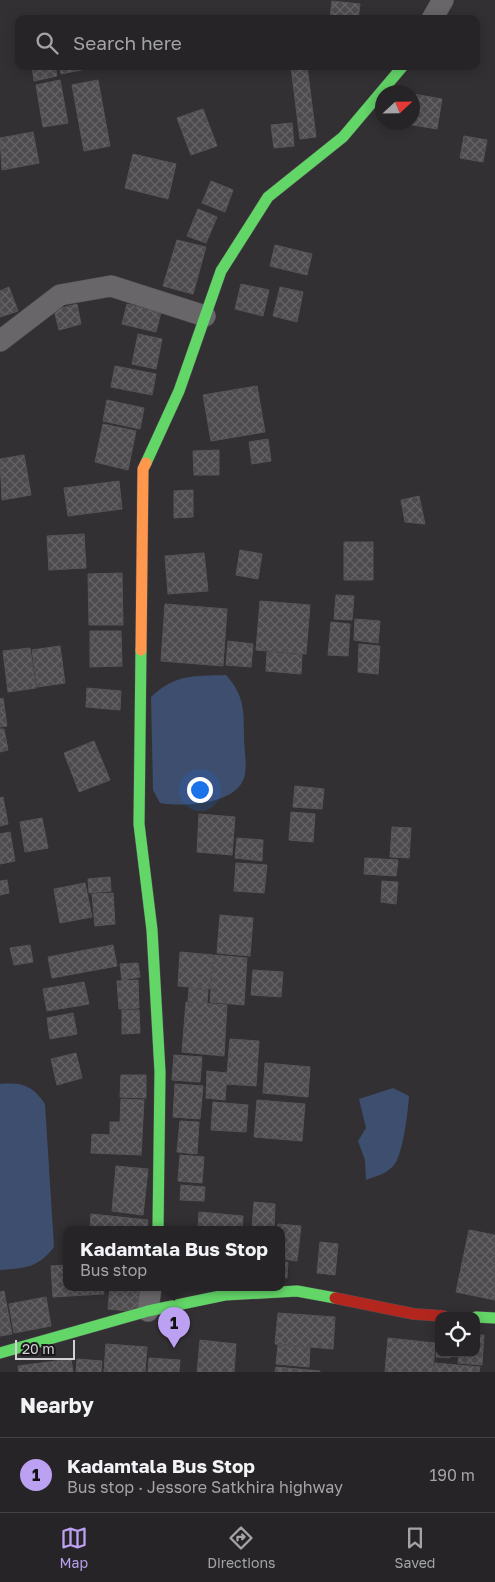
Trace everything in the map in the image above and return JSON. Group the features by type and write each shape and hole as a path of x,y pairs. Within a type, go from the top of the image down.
{"main road":[{"path":"158,1226 160,1072 152,930 139,824 143,470 179,390 221,271 268,197 343,137 399,70"},
{"path":"0,1353 148,1311 225,1295 297,1291 414,1314 435,1316"},
{"path":"480,1318 495,1318"}],"street":[{"path":"434,15 443,0"},
{"path":"0,340 60,295 110,286 205,316"},
{"path":"148,1311 150,1291"}],"water":[{"path":"226,675 240,696 242,703 246,765 241,784 233,792 209,802 182,805 160,803 153,790 151,697 160,689 177,680 195,676"},
{"path":"0,1084 27,1086 45,1104 54,1247 42,1259 30,1266 0,1270"},
{"path":"393,1088 409,1096 400,1152 394,1165 388,1171 366,1180 365,1160 358,1141 366,1128 359,1099"}],"building":[{"path":"332,1 360,4 359,15 330,15"},
{"path":"33,70 56,70 57,76 34,81"},
{"path":"60,70 81,70 61,74"},
{"path":"291,70 308,70 316,137 300,139"},
{"path":"60,80 68,123 43,127 36,85"},
{"path":"98,80 110,146 84,151 72,85"},
{"path":"420,95 442,99 437,129 420,126"},
{"path":"203,109 217,146 191,155 177,118"},
{"path":"292,123 294,146 274,148 271,125"},
{"path":"33,132 39,163 2,170 0,138"},
{"path":"464,136 487,140 483,162 460,158"},
{"path":"133,154 176,164 168,199 125,188"},
{"path":"211,181 233,190 225,212 202,203"},
{"path":"198,209 217,217 206,243 187,236"},
{"path":"177,240 206,247 193,294 163,286"},
{"path":"275,245 312,254 307,275 270,266"},
{"path":"241,284 269,290 263,316 235,309"},
{"path":"9,287 18,311 0,317 0,291"},
{"path":"280,287 303,292 297,322 273,316"},
{"path":"77,304 81,324 59,330 54,310"},
{"path":"127,304 161,312 156,332 122,324"},
{"path":"138,334 162,339 156,369 132,364"},
{"path":"115,366 156,374 152,395 111,387"},
{"path":"257,386 265,432 211,441 203,395"},
{"path":"107,400 144,408 140,429 103,421"},
{"path":"103,424 136,431 128,470 95,462"},
{"path":"268,439 271,461 252,464 249,442"},
{"path":"219,450 219,475 194,475 193,451"},
{"path":"24,455 31,495 2,500 0,459"},
{"path":"119,481 122,509 68,516 64,488"},
{"path":"193,490 193,517 174,518 174,491"},
{"path":"419,496 425,524 405,522 401,500"},
{"path":"84,534 86,568 49,570 47,536"},
{"path":"344,542 373,542 373,580 344,580"},
{"path":"240,550 262,554 258,579 236,575"},
{"path":"204,553 208,591 168,594 165,556"},
{"path":"122,573 123,625 89,625 88,574"},
{"path":"336,595 354,596 352,620 334,619"},
{"path":"260,601 310,605 306,654 256,650"},
{"path":"165,604 227,609 223,666 161,661"},
{"path":"355,619 380,621 378,643 354,640"},
{"path":"331,622 350,624 348,656 328,655"},
{"path":"90,631 121,631 122,666 90,667"},
{"path":"228,641 253,644 251,667 226,665"},
{"path":"359,644 380,646 378,674 358,672"},
{"path":"60,646 65,683 37,687 32,650"},
{"path":"30,648 36,688 8,692 3,651"},
{"path":"267,652 302,655 301,674 266,671"},
{"path":"87,688 121,691 120,710 86,707"},
{"path":"3,698 7,726 0,727 0,699"},
{"path":"0,729 4,729 8,750 0,752"},
{"path":"94,741 110,780 79,792 64,753"},
{"path":"295,786 324,789 322,809 293,807"},
{"path":"3,797 8,824 0,826 0,798"},
{"path":"291,812 315,814 313,842 289,840"},
{"path":"199,814 235,817 232,855 197,852"},
{"path":"42,818 48,848 25,852 20,822"},
{"path":"392,827 411,828 409,858 390,857"},
{"path":"10,832 15,861 0,864 0,834"},
{"path":"237,838 263,840 262,861 235,858"},
{"path":"365,858 398,860 396,876 364,874"},
{"path":"236,863 267,865 264,893 234,891"},
{"path":"110,877 111,891 89,893 88,879"},
{"path":"7,880 9,893 0,895 0,881"},
{"path":"382,881 398,882 396,904 381,902"},
{"path":"85,883 92,917 60,923 54,889"},
{"path":"113,893 115,924 95,926 92,894"},
{"path":"220,915 253,918 250,956 217,953"},
{"path":"30,945 33,962 14,965 10,948"},
{"path":"113,945 117,966 52,978 48,957"},
{"path":"180,952 213,955 210,989 178,986"},
{"path":"214,955 247,958 244,1005 210,1002"},
{"path":"138,963 140,977 122,980 120,964"},
{"path":"253,970 283,972 281,997 251,995"},
{"path":"138,980 139,1008 119,1009 117,981"},
{"path":"84,982 89,1004 47,1011 43,989"},
{"path":"189,988 208,990 207,1003 188,1001"},
{"path":"186,1002 227,1005 224,1056 182,1052"},
{"path":"122,1010 139,1010 140,1033 122,1034"},
{"path":"73,1013 77,1034 50,1039 47,1018"},
{"path":"230,1039 259,1041 256,1086 226,1084"},
{"path":"76,1053 82,1078 57,1085 51,1059"},
{"path":"174,1055 202,1057 200,1082 172,1080"},
{"path":"265,1063 310,1067 308,1097 263,1093"},
{"path":"207,1071 227,1073 225,1100 206,1098"},
{"path":"121,1075 146,1075 146,1098 120,1097"},
{"path":"175,1084 203,1086 200,1119 173,1117"},
{"path":"121,1099 144,1100 141,1155 91,1153 92,1134 110,1135 110,1122 120,1122"},
{"path":"257,1100 305,1104 302,1141 254,1137"},
{"path":"213,1102 248,1105 246,1132 211,1130"},
{"path":"180,1121 199,1122 197,1154 177,1152"},
{"path":"180,1155 204,1157 202,1183 178,1181"},
{"path":"116,1166 148,1169 143,1215 112,1211"},
{"path":"181,1185 205,1187 204,1201 180,1200"},
{"path":"254,1202 275,1204 274,1226 252,1226"},
{"path":"199,1212 243,1216 242,1226 198,1226"},
{"path":"91,1214 148,1220 147,1226 90,1226"},
{"path":"278,1224 301,1226 297,1261 285,1259 285,1226 278,1226"},
{"path":"469,1230 495,1235 495,1300 456,1292"},
{"path":"320,1242 338,1244 335,1275 317,1273"},
{"path":"285,1262 288,1262 287,1278 285,1278"},
{"path":"63,1265 63,1291 104,1291 104,1294 53,1297 51,1266"},
{"path":"4,1291 12,1334 0,1336 0,1292"},
{"path":"110,1291 141,1291 138,1312 108,1309"},
{"path":"46,1297 51,1326 14,1333 9,1304"},
{"path":"278,1313 335,1317 333,1349 275,1344"},
{"path":"480,1335 484,1335 482,1365 458,1363 459,1357 480,1357"},
{"path":"388,1338 435,1343 433,1372 385,1372"},
{"path":"200,1340 236,1344 234,1372 197,1372"},
{"path":"106,1344 147,1347 145,1372 104,1372"},
{"path":"278,1345 310,1348 309,1367 276,1364"},
{"path":"149,1358 180,1360 179,1372 148,1372"},
{"path":"71,1359 73,1372 19,1372 18,1366"},
{"path":"77,1359 102,1361 101,1372 76,1372"},
{"path":"435,1363 480,1367 479,1372 434,1372"},
{"path":"276,1367 320,1371 320,1372 275,1372"}],"traffic: fast":[{"path":"146,463 179,391 221,271 268,197 343,137 400,70"},
{"path":"141,650 139,824 152,930 160,1072 158,1226"},
{"path":"0,1353 148,1311 225,1295 297,1291 335,1298"},
{"path":"480,1317 495,1318"}],"traffic: slow":[{"path":"141,650 143,469 146,463"}],"traffic: jam":[{"path":"335,1298 414,1314 435,1315"}],"place":[{"name":"Kadamtala Bus Stop","path":"174,1348"}]}
